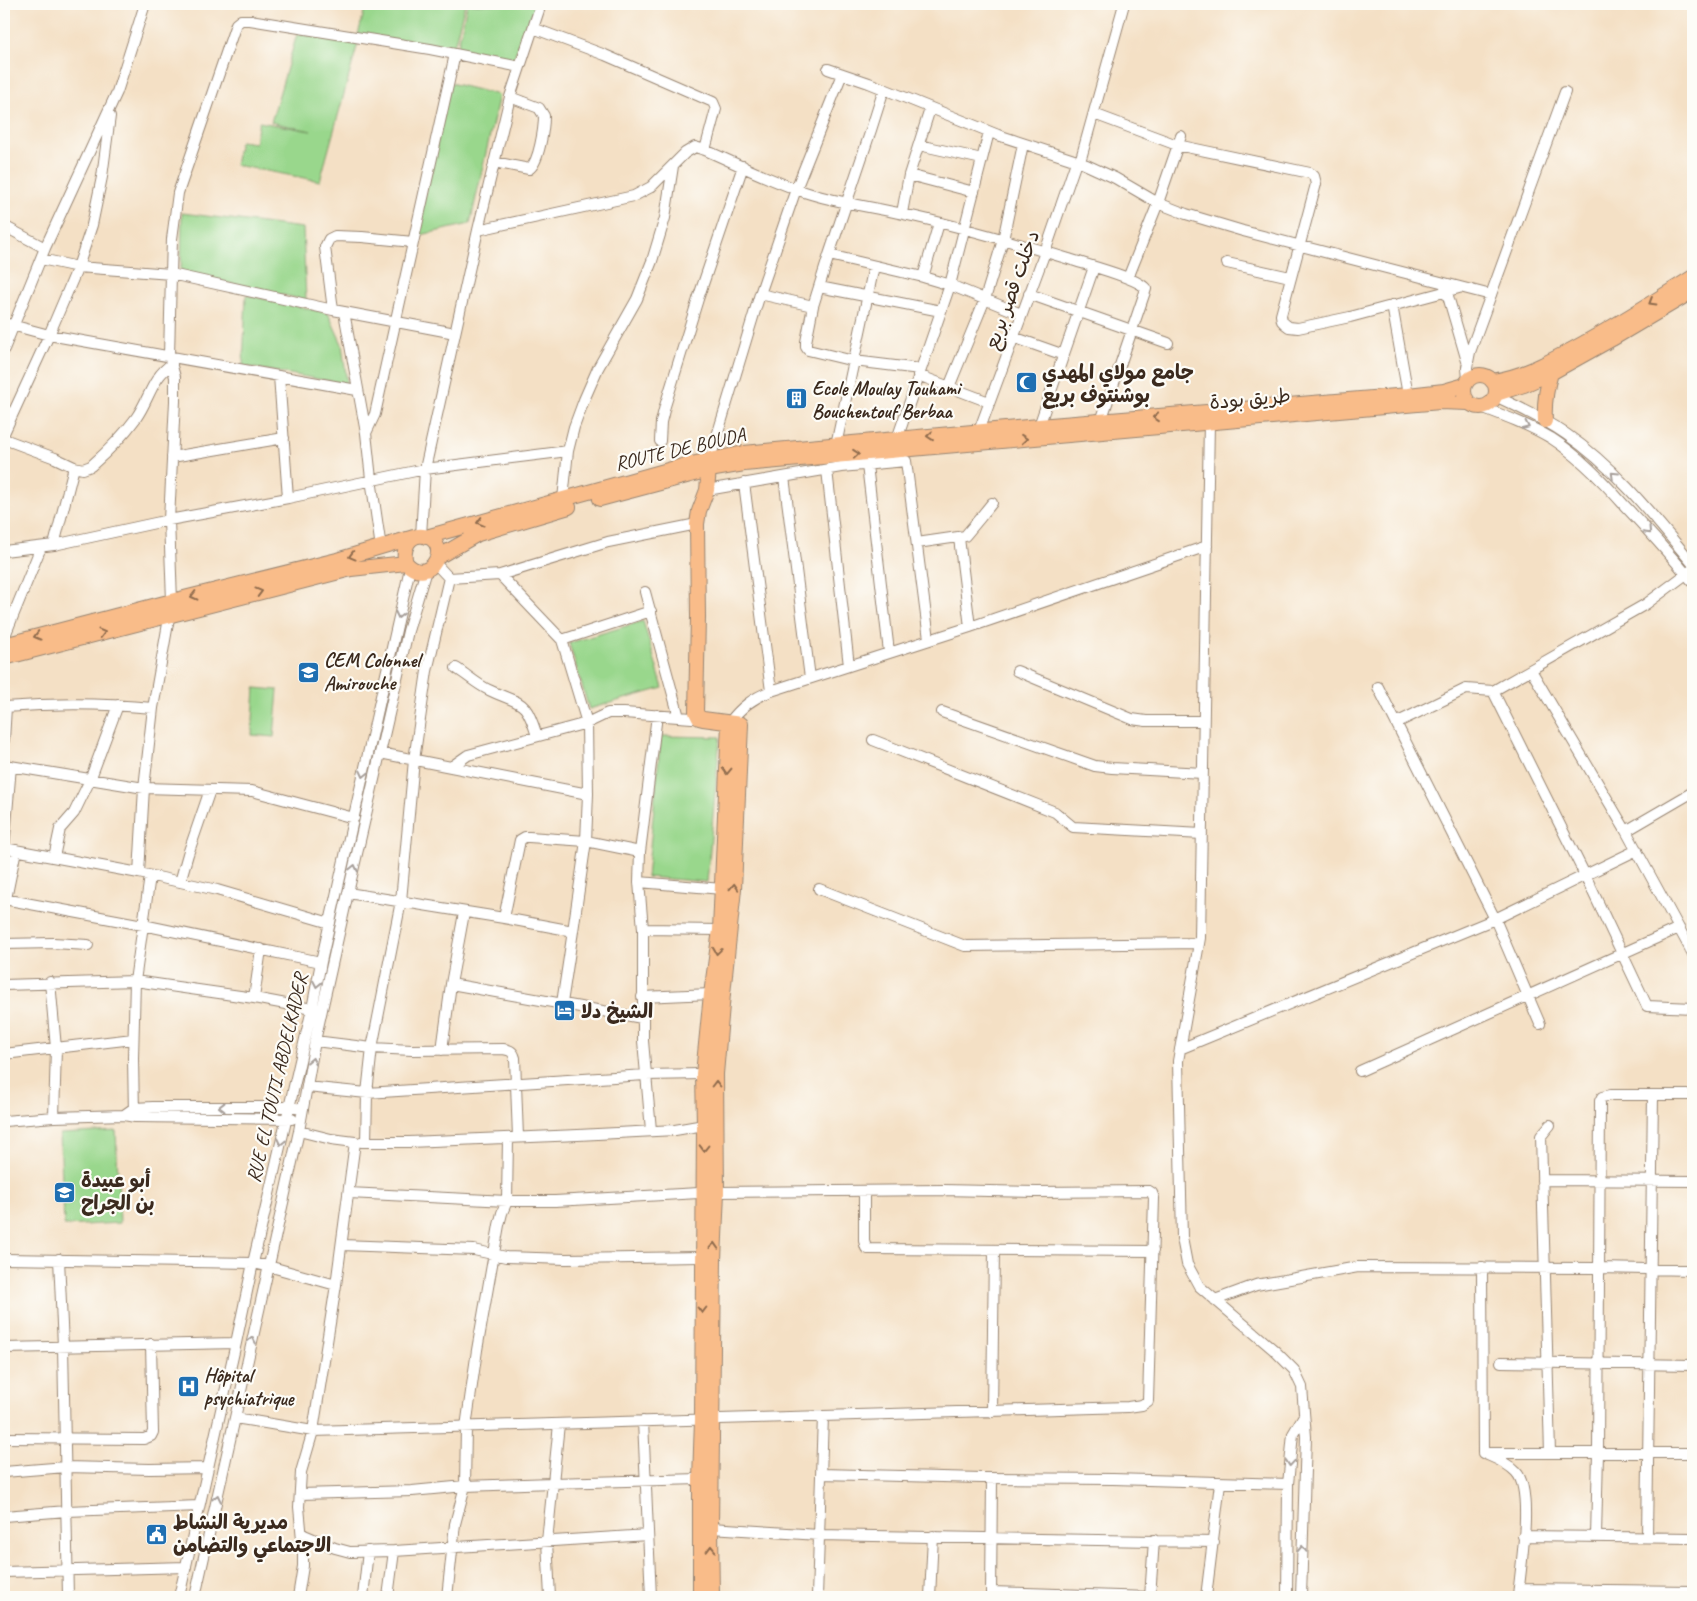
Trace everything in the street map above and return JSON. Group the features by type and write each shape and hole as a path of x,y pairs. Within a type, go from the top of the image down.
{"main road":[{"path":"1494,390 1483,375 1478,375 1466,382 1464,394 1475,405 1490,404 1494,390 1510,378 1540,367 1592,339 1693,277"},
{"path":"1494,390 1524,385 1552,373 1693,291"},
{"path":"1545,421 1544,406 1552,373"},
{"name":"طريق بودة","path":"977,438 1209,422 1444,391 1466,382"},
{"name":"طريق بودة","path":"977,438 1039,426 1100,421 1440,402 1475,405"},
{"name":"ROUTE DE BOUDA","path":"171,608 381,548 563,499 710,464 744,464 977,438"},
{"name":"ROUTE DE BOUDA","path":"433,563 478,534 744,453 896,439 977,438"},
{"path":"710,464 707,490 699,511 697,524 698,617 696,708 698,715 703,719 735,723"},
{"path":"421,537 432,540 438,550 433,563 415,570 408,565 404,553 409,541 421,537"},
{"path":"4,645 344,571 408,565"},
{"path":"4,658 171,608"},
{"path":"700,1597 700,1480 708,1418 714,1260 704,1125 703,1074 720,930 735,723"},
{"path":"712,1597 702,1257 710,1193 716,1074 734,889 735,723"}],"street":[{"path":"4,349 8,324 41,259 44,248 111,105 123,75 145,4"},
{"path":"421,537 425,469 478,230 510,97 541,4"},
{"name":"دخلت قصر بربع","path":"977,438 1078,162 1094,114 1124,4"},
{"path":"134,1113 135,981 143,925 145,875 144,788 153,708 171,608 169,520 175,401 175,377 170,360 172,239 178,193 236,24 239,21 250,20 455,54 520,67"},
{"path":"533,28 605,55 713,102 716,109 705,150"},
{"path":"366,433 375,414 455,54"},
{"path":"828,69 884,89 989,132 1078,162 1115,178 1158,202 1186,214 1445,287 1462,287 1491,295"},
{"path":"710,464 760,294 796,189 842,74"},
{"path":"884,89 813,306 806,347 808,350 854,361 919,372 949,387 989,402"},
{"path":"1466,382 1468,362 1564,92"},
{"path":"494,162 529,169 535,163 544,126 544,116 539,108 510,97"},
{"path":"4,433 78,267 92,225 100,186 111,105"},
{"path":"902,213 909,175 930,109"},
{"path":"1094,114 1179,141 1310,173 1314,176 1316,184 1281,315 1282,321 1290,327 1298,328 1322,323 1392,305 1445,287"},
{"path":"896,439 950,285 989,132"},
{"path":"1128,278 1158,202 1179,141"},
{"path":"949,387 984,299 1003,240 1023,144"},
{"path":"919,145 982,159"},
{"path":"478,230 634,196 651,186 695,147 796,189 847,203 902,213 964,229 1094,267 1128,278 1141,284 1146,289 1100,421"},
{"path":"563,499 568,451 584,400 598,368 637,299 652,261 665,218 673,166"},
{"path":"660,441 660,422 698,299 743,166"},
{"path":"909,175 974,192"},
{"path":"923,277 940,223"},
{"path":"4,226 44,248"},
{"path":"381,548 366,433 325,254 326,242 335,236 353,236 413,242"},
{"path":"829,255 950,285 1021,314"},
{"path":"41,259 78,267 171,274 339,311 396,320 455,333"},
{"path":"1227,263 1290,277"},
{"path":"836,445 874,266"},
{"path":"1039,426 1094,267"},
{"path":"819,287 941,311"},
{"path":"1445,287 1468,362"},
{"path":"760,294 813,306"},
{"path":"1029,294 1168,342"},
{"path":"1392,305 1408,396"},
{"path":"8,324 170,360 357,390"},
{"path":"1013,337 1064,355"},
{"path":"4,439 74,467 83,468 91,466 125,432 140,412 159,374 170,360"},
{"path":"279,376 288,498"},
{"path":"1494,390 1577,442 1612,472 1693,564"},
{"path":"1396,723 1466,689 1492,691 1646,604 1691,575 1603,481 1559,443 1523,424 1475,405"},
{"path":"1209,422 1199,943 1178,1061 1182,1238 1187,1264 1199,1286 1274,1350 1294,1370 1302,1388 1306,1437 1301,1597"},
{"path":"172,457 284,438"},
{"path":"4,551 41,547 425,469 568,451"},
{"path":"707,490 827,470 901,461 907,462 929,639"},
{"path":"867,465 889,652"},
{"path":"54,544 74,467"},
{"path":"827,470 849,666"},
{"path":"784,477 810,678"},
{"path":"744,483 772,691"},
{"path":"917,543 959,538 968,534 992,503"},
{"path":"433,563 449,578 500,575 608,542 697,524"},
{"path":"959,538 970,627"},
{"path":"735,723 738,712 755,697 970,627 1207,546"},
{"path":"4,638 41,547"},
{"name":"RUE EL TOUTI ABDELKADER","path":"195,1597 299,1131 315,1041 408,631 433,563"},
{"name":"RUE EL TOUTI ABDELKADER","path":"179,1597 252,1263 312,1009 408,565"},
{"path":"500,575 562,640 588,723 586,841 562,1004"},
{"path":"366,1142 367,1093 372,1048 401,901 414,760 428,671 449,578"},
{"path":"645,592 679,717"},
{"path":"562,640 651,611"},
{"path":"456,668 488,690 518,702 526,708 537,736"},
{"path":"1531,670 1626,831 1693,954"},
{"path":"1017,671 1132,719 1146,721 1204,721"},
{"path":"1378,687 1496,919 1540,1024"},
{"path":"1492,691 1585,875 1647,1006 1693,1008"},
{"path":"4,740 5,707 50,704 118,705 153,708"},
{"path":"54,857 60,829 74,813 90,780 118,705"},
{"path":"942,712 1095,766 1203,772"},
{"path":"451,767 468,755 588,723 608,713 692,718 698,715"},
{"path":"651,1130 645,1075 642,1018 643,929 639,882 640,852 657,715"},
{"path":"873,740 1055,812 1073,827 1202,834"},
{"path":"380,754 588,794"},
{"path":"330,923 217,890 4,848 7,765 144,788 252,792 354,818"},
{"path":"180,882 210,790"},
{"path":"1626,831 1693,792"},
{"path":"504,918 520,840 525,837 586,841 640,852"},
{"path":"16,850 5,899 321,962"},
{"path":"1180,1049 1496,919 1636,850"},
{"path":"639,882 722,889"},
{"path":"819,889 965,946 1199,943"},
{"path":"348,893 573,931"},
{"path":"442,1050 451,984 464,913"},
{"path":"1360,1071 1679,928"},
{"path":"643,929 720,930"},
{"path":"4,944 52,943 88,945"},
{"path":"254,998 261,949"},
{"path":"4,985 50,982 135,981 254,998 312,1009"},
{"path":"50,982 56,1048 54,1117"},
{"path":"451,984 642,1018"},
{"path":"642,997 711,994"},
{"path":"4,1054 134,1039"},
{"path":"315,1041 372,1048 503,1049 510,1050 516,1058 513,1137 507,1202 499,1225 477,1350 466,1427 465,1486 455,1524 447,1597"},
{"path":"307,1087 367,1093 516,1082 703,1074"},
{"path":"1596,1536 1600,1099 1611,1095 1693,1095"},
{"path":"1647,1537 1650,1180 1653,1095"},
{"path":"4,1121 134,1113 288,1113 303,1109"},
{"path":"288,1113 301,1120"},
{"path":"299,1131 332,1140 409,1142 675,1130 704,1125"},
{"path":"1550,1125 1541,1136 1549,1362 1550,1453"},
{"path":"298,1597 303,1566 301,1472 313,1431 342,1246 355,1142"},
{"path":"1542,1180 1693,1181"},
{"path":"235,1418 313,1431 708,1418 992,1412 1128,1407 1142,1405 1147,1402 1154,1198 1149,1191 1037,1192 944,1190 710,1193 507,1202 349,1193"},
{"path":"864,1192 864,1241 866,1248 1153,1251"},
{"path":"258,1241 273,1244"},
{"path":"342,1246 474,1250 506,1257 566,1259 702,1257"},
{"path":"992,1412 994,1250"},
{"path":"4,1259 252,1263 336,1285"},
{"path":"59,1259 64,1346 68,1597"},
{"path":"1215,1300 1256,1285 1358,1267 1545,1267 1693,1270"},
{"path":"1482,1267 1482,1453"},
{"path":"4,1348 236,1343"},
{"path":"4,1438 144,1439 151,1436 153,1428 151,1344"},
{"path":"1501,1362 1693,1365"},
{"path":"817,1597 823,1416"},
{"path":"1287,1597 1288,1484 1293,1434 1303,1417"},
{"path":"643,1421 651,1597"},
{"path":"550,1597 547,1541 559,1424"},
{"path":"1482,1453 1693,1453"},
{"path":"1482,1453 1502,1461 1522,1479 1526,1503 1518,1593 1693,1591"},
{"path":"4,1472 66,1468 208,1468"},
{"path":"821,1474 1288,1484"},
{"path":"992,1478 992,1595 1150,1597 1154,1540"},
{"path":"300,1494 412,1491 465,1486 700,1480"},
{"path":"1206,1597 1220,1483"},
{"path":"4,1516 67,1511 199,1506"},
{"path":"711,1528 819,1535 1214,1542"},
{"path":"302,1534 343,1551 368,1552 648,1535"},
{"path":"930,1597 932,1536"},
{"path":"1523,1536 1693,1538"},
{"path":"388,1597 394,1551"},
{"path":"363,1597 368,1552"},
{"path":"4,1572 186,1567"}],"green space":[{"path":"366,4 465,4 453,50 358,35"},
{"path":"467,4 536,4 511,64 457,50"},
{"path":"297,34 358,43 320,181 235,165 240,141 255,143 259,122 311,131 271,122"},
{"path":"450,83 499,95 470,224 416,236"},
{"path":"182,213 303,228 306,300 181,273"},
{"path":"246,295 328,313 342,344 347,384 243,366"},
{"path":"643,621 663,688 589,709 569,643"},
{"path":"255,688 278,690 274,737 252,735"},
{"path":"661,736 720,737 707,882 647,877"},
{"path":"116,1131 120,1223 64,1226 60,1134"}],"place":[{"name":"جامع مولاي المهدي بوشنتوف بربع","path":"1026,383"},
{"name":"Ecole Moulay Touhami Bouchentouf Berbaa","path":"796,399"},
{"name":"CEM Colonnel Amirouche","path":"308,672"},
{"name":"الشيخ دلا","path":"565,1011"},
{"name":"أبو عبيدة بن الجراح","path":"65,1192"},
{"name":"Hôpital psychiatrique","path":"188,1387"},
{"name":"مديرية النشاط الاجتماعي والتضامن","path":"157,1534"}]}
